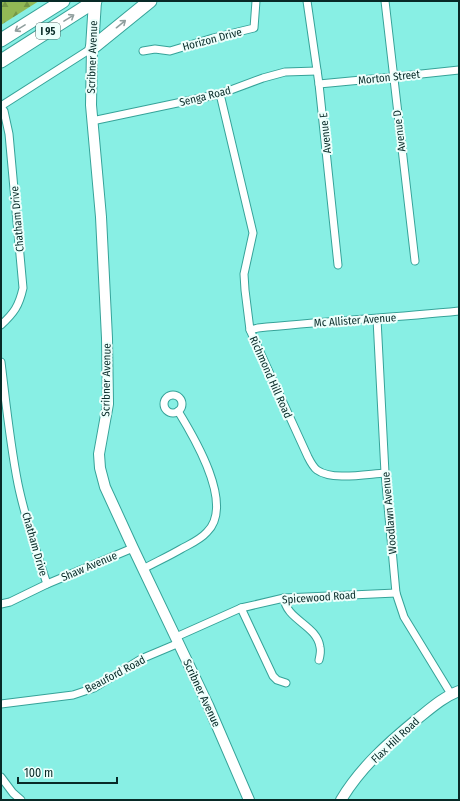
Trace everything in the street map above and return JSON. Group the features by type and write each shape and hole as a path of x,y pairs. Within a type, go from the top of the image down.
{"highway":[{"name":"I 95","path":"1,40 63,1"},
{"path":"92,48 150,1"},
{"name":"I 95","path":"1,61 95,5"}],"main road":[{"name":"Scribner Avenue","path":"92,48 95,5"}],"street":[{"name":"Horizon Drive","path":"143,51 155,49 170,51 254,28 256,1"},
{"name":"Avenue E","path":"307,1 319,84 338,265"},
{"name":"Avenue D","path":"385,1 415,261"},
{"path":"1,106 92,48"},
{"name":"Scribner Avenue","path":"92,48 90,77 92,121 101,217 107,338 108,404 106,421 100,444 99,462 105,487 208,705 249,800"},
{"name":"Morton Street","path":"319,84 459,70"},
{"name":"Senga Road","path":"92,121 220,94 263,78 286,72 317,71"},
{"name":"Richmond Hill Road","path":"220,94 253,233 244,274 250,330 308,457 316,469 326,475 341,476 385,473"},
{"name":"Chatham Drive","path":"1,106 4,111 9,134 23,288 19,302 12,314 1,325"},
{"path":"459,311 459,319"},
{"name":"Mc Allister Avenue","path":"250,330 320,322 377,319 459,311"},
{"name":"Woodlawn Avenue","path":"377,319 385,473 396,593 404,617 455,692"},
{"name":"Chatham Drive","path":"1,362 11,444 18,484 35,547 47,584"},
{"path":"143,569 200,538 209,531 218,505 214,484 194,436 178,411"},
{"name":"Shaw Avenue","path":"1,604 10,602 47,584 133,548"},
{"name":"Spicewood Road","path":"177,640 241,608 284,598 396,593"},
{"path":"284,598 284,604 291,613 314,632 320,647 319,660"},
{"path":"241,608 273,676 277,680 286,683"},
{"name":"Beauford Road","path":"1,704 73,695 94,688 177,640"},
{"name":"Flax Hill Road","path":"341,800 363,770 389,743 434,705 455,692"},
{"path":"1,777 13,793 21,800"}],"green space":[{"path":"1,1 39,1 1,25"}]}
